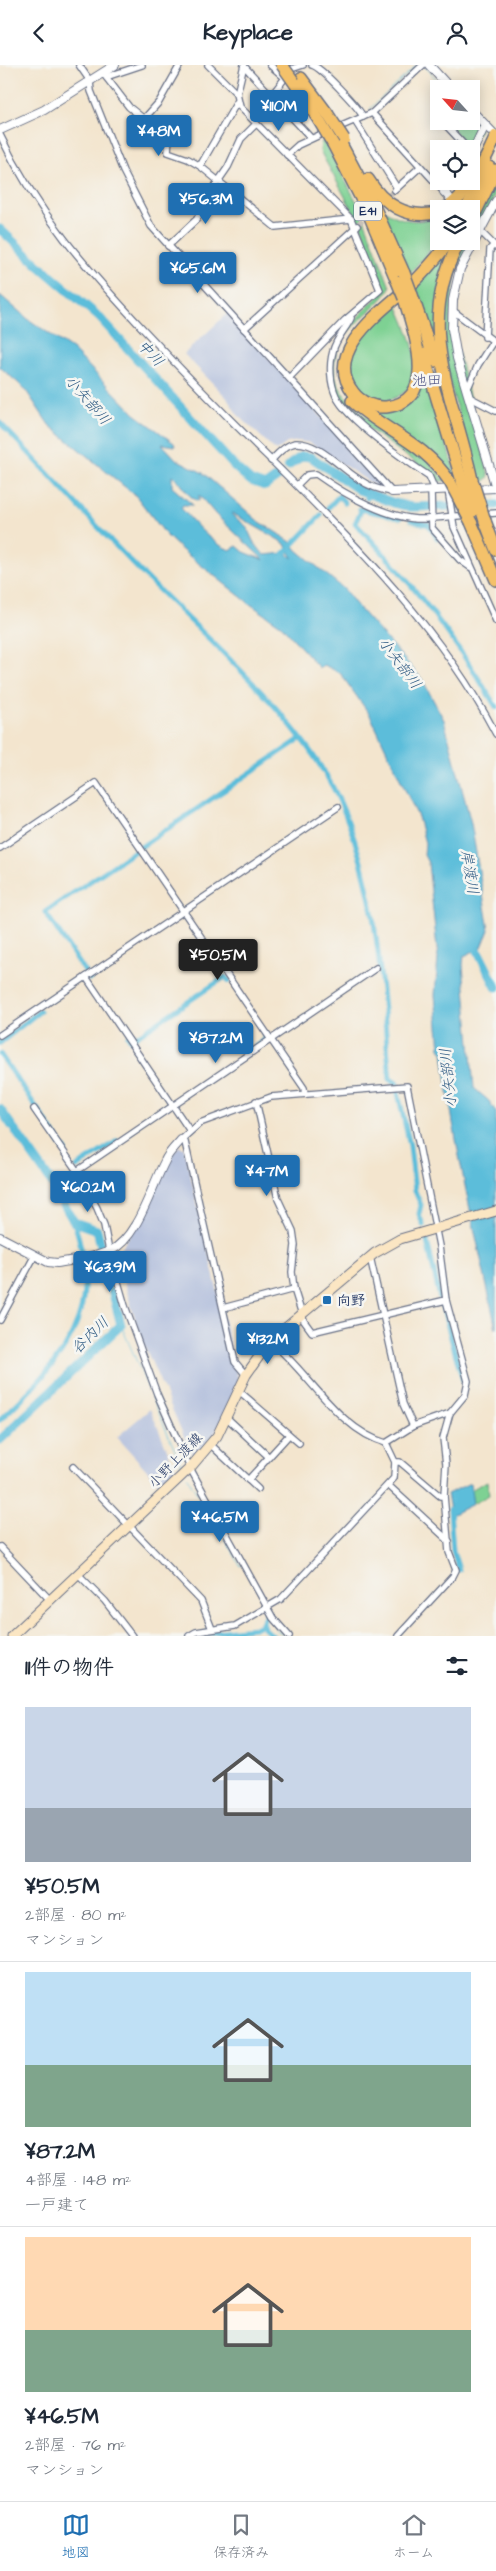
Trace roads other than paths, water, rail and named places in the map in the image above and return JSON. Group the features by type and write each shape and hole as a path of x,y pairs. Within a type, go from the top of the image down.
{"highway":[{"name":"E41","path":"285,67 298,80 339,141 368,212 408,295 427,365 467,480 478,522 496,573"},
{"path":"339,141 383,199 407,212 430,213"},
{"path":"457,200 470,184 495,142"},
{"path":"470,200 495,142"},
{"path":"477,200 496,165"},
{"path":"480,215 496,170"},
{"path":"434,250 415,273 356,327 344,347 339,369 344,390 352,401 414,443 432,459 449,489 478,522 496,580"},
{"path":"408,295 418,350 419,377 413,391 403,402 388,407 374,406 356,396 348,385 346,363 349,348 364,326 418,278 442,250"},
{"path":"456,250 444,276 437,330 445,381 467,480"},
{"name":"E41","path":"478,522 496,550"}],"main road":[{"name":"小野上渡線","path":"12,1636 181,1477 211,1445 246,1375 270,1341 375,1253 400,1239 496,1211"}],"street":[{"path":"79,65 90,81 91,91 123,171 151,226 392,492"},
{"path":"105,75 115,65"},
{"path":"0,130 44,110 90,81 142,65"},
{"path":"144,119 159,102 180,65"},
{"path":"208,65 237,94"},
{"path":"270,65 285,67 303,65"},
{"path":"312,65 319,67 327,75 348,100 361,111 363,117"},
{"path":"287,155 298,145 311,138 372,113 423,65"},
{"path":"429,65 443,80"},
{"path":"244,66 237,94 238,101 256,123 357,226 380,290 353,313 289,377"},
{"path":"244,66 311,138"},
{"path":"271,96 285,78 285,67"},
{"path":"105,75 129,107 169,137 168,152 188,159 200,167 275,227 351,219"},
{"path":"200,167 238,101"},
{"path":"372,113 446,194 448,190"},
{"path":"480,120 495,142"},
{"path":"354,121 396,189 420,167"},
{"path":"168,246 197,219 241,139 256,123"},
{"path":"478,140 485,125"},
{"path":"450,130 459,140"},
{"path":"0,135 40,207 92,275 271,461 350,538 400,593 439,641 480,703 496,734"},
{"path":"480,226 485,226 496,201"},
{"path":"244,329 357,226"},
{"path":"480,230 495,246 490,249 485,337"},
{"path":"271,461 281,450 296,443 316,448 361,481 377,489 392,492 496,489 454,343 452,310 460,269 467,250"},
{"path":"452,310 494,343 478,365 468,393"},
{"path":"353,313 335,342 332,352 330,374 336,396 353,417 428,476 433,490 431,503 432,528 441,540 470,567"},
{"path":"468,393 496,411"},
{"path":"297,485 307,475 316,474 341,492 390,513 431,515 496,513"},
{"path":"449,489 450,514 470,567 493,608 496,621"},
{"path":"0,848 96,783 304,1089 305,1094"},
{"path":"0,1035 338,807"},
{"path":"76,1171 376,968"},
{"path":"86,977 190,1131"},
{"path":"0,1237 48,1262 57,1263 105,1253 119,1246 130,1233 150,1196 165,1159 181,1139 200,1123 271,1097 407,1086 434,1229 442,1301 468,1381 465,1395 450,1413 443,1438 446,1464 444,1496 449,1552 456,1570 454,1576 398,1636"},
{"path":"256,1101 278,1199 293,1231 295,1245 292,1272 294,1289 304,1321 312,1332 383,1313 442,1301"},
{"path":"34,1109 76,1171 104,1225 105,1253 157,1394 190,1468 272,1617 289,1636"},
{"path":"181,1139 185,1142 235,1362 246,1375"},
{"path":"0,1321 34,1255"},
{"path":"371,1261 404,1404 413,1426"},
{"path":"223,1308 294,1289"},
{"path":"270,1341 341,1416 378,1441 386,1443 413,1426 450,1413"},
{"path":"238,1390 299,1443"},
{"path":"226,1417 269,1457"},
{"path":"248,1480 289,1435"},
{"path":"189,1636 196,1631 235,1627 281,1599 394,1478 395,1462 386,1443"},
{"path":"211,1445 258,1489"},
{"path":"395,1462 400,1462 440,1496 444,1496"},
{"path":"73,1467 201,1601 212,1629"},
{"path":"388,1485 449,1541"},
{"path":"0,1547 50,1601"},
{"path":"78,1574 105,1601 132,1636"}],"water":[{"name":"小矢部川","path":"0,295 28,319 73,350 135,414 174,443 175,446 162,444 176,459 203,473 257,520 291,542 297,550 344,589 422,679 444,720 471,823 489,930 482,947 464,956 463,965 474,1088 489,1101 496,1112 496,1329 459,1157 443,1052 440,1048 435,995 438,958 428,863 424,855 425,843 418,817 370,715 340,673 324,665 319,668 282,626 250,604 183,551 167,536 136,496 49,425 25,389 0,367","holes":["172,476 176,478 191,497 199,501 199,495 216,515 264,560 244,552 237,546 230,550 223,547 203,532 181,508 183,505 193,505 172,487","232,513 284,543 293,558 285,553 264,555 253,541 246,526"]},
{"path":"470,1483 473,1504 451,1515 447,1494"}],"waterway":[{"path":"370,109 417,65"},
{"path":"424,65 437,80"},
{"name":"中川","path":"0,229 38,265 99,317 235,467 251,481 265,486 280,475"},
{"path":"0,423 129,560 254,684 304,742 324,772 340,802 353,835 363,869 371,904 381,973 390,1079 397,1083"},
{"name":"中川","path":"288,466 302,456 311,457 359,490 411,507 496,505"},
{"path":"326,510 339,496 345,503"},
{"path":"360,509 400,518"},
{"path":"361,511 355,523 431,611 465,658 496,707"},
{"path":"280,558 321,515"},
{"path":"411,520 429,525 437,538"},
{"path":"90,979 45,912 300,739"},
{"name":"岸渡川","path":"472,939 496,987"},
{"path":"128,1036 131,1040 225,977 229,981"},
{"path":"0,1043 40,1011"},
{"path":"256,1046 267,1038 264,1034"},
{"path":"0,1054 66,1151"},
{"path":"397,1089 410,1146 415,1191 421,1205 419,1214 423,1225"},
{"name":"谷内川","path":"0,1109 48,1177 74,1222 97,1230 121,1325 0,1440"},
{"path":"77,1167 117,1141"},
{"path":"0,1420 43,1376 60,1355 73,1333 81,1309 85,1283 82,1254 74,1222"},
{"path":"426,1237 440,1298 463,1381"},
{"path":"121,1325 183,1469"},
{"path":"187,1477 241,1566"},
{"path":"450,1509 453,1551 459,1570"},
{"path":"206,1633 254,1628 261,1625 267,1612"},
{"path":"271,1619 276,1629 284,1636"},
{"path":"263,1622 265,1629 273,1636"}],"tunnel":[{"path":"358,224 395,190"}],"place":[{"name":"向野","path":"327,1300"}],"district":[{"name":"池田","path":"427,380"}]}
